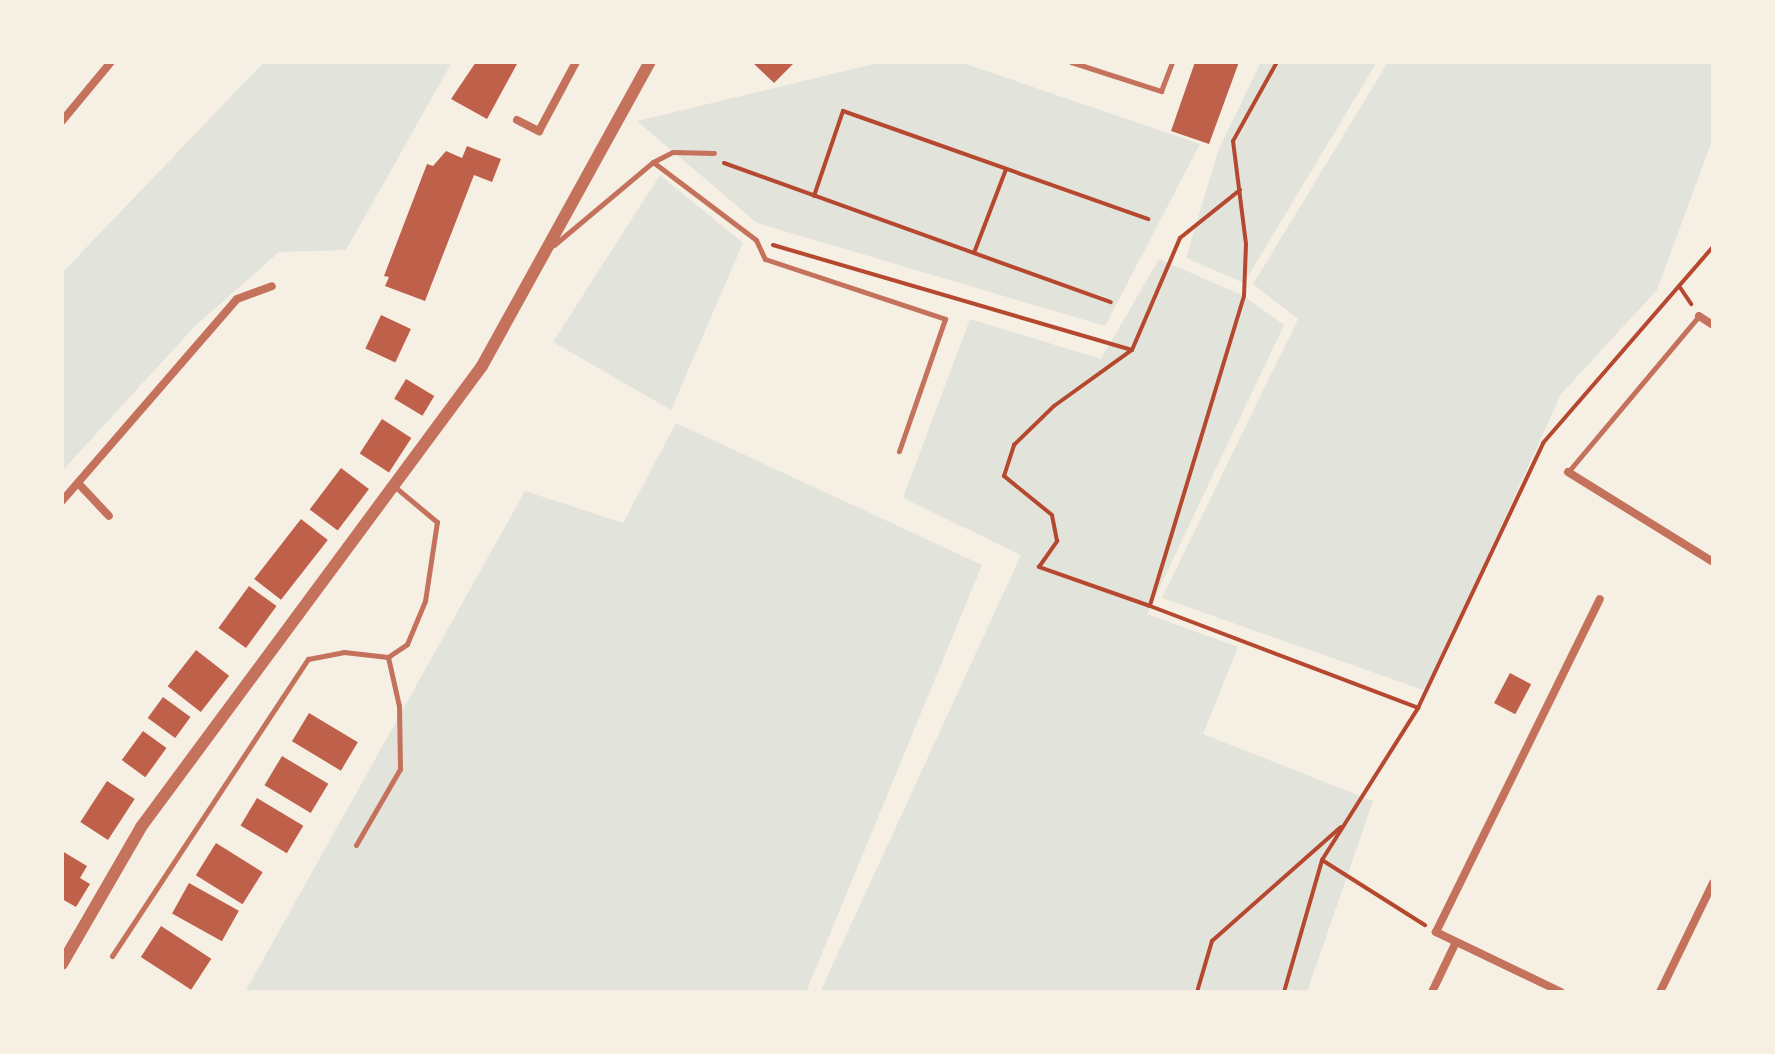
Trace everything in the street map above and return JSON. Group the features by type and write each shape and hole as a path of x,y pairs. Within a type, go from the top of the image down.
{"street":[{"path":"62,121 111,62"},
{"path":"517,120 539,131 576,62"},
{"path":"62,964 141,827 482,366 650,62"},
{"path":"62,501 237,299 272,286"},
{"path":"1699,316 1713,325"},
{"path":"1568,472 1713,562"},
{"path":"78,483 109,516"},
{"path":"1561,992 1436,932 1600,599"},
{"path":"1660,992 1713,883"},
{"path":"1432,992 1456,942"}],"lane":[{"path":"1071,62 1161,91 1172,62"},
{"path":"544,253 653,162 673,152 714,153"},
{"path":"653,162 756,240 765,259 945,319 899,451"},
{"path":"1568,472 1699,316"},
{"path":"112,956 308,659 344,652 388,657 407,644 425,601 437,522 393,486"},
{"path":"356,845 400,769 399,706 388,657"}],"path":[{"path":"1150,606 1244,296 1246,244 1233,141 1277,62"},
{"path":"813,197 843,111 1148,219"},
{"path":"714,153 728,168 1111,302"},
{"path":"974,253 1006,169"},
{"path":"1240,190 1180,238 1132,350 1054,406 1014,445 1004,476 1052,515 1057,541 1039,567 1418,708"},
{"path":"756,240 1132,350"},
{"path":"1284,992 1322,860 1418,708 1543,443 1713,247"},
{"path":"1679,286 1699,316"},
{"path":"1197,992 1212,941 1346,822"},
{"path":"1322,860 1436,932"}],"shaded area":[{"path":"264,62 452,62 346,250 279,252 196,325 62,471 62,273"},
{"path":"882,62 960,62 1200,144 1105,326 757,223 637,121"},
{"path":"1261,62 1377,62 1244,283 1186,258 1218,151"},
{"path":"1388,62 1713,62 1713,138 1657,290 1561,394 1426,691 1162,598 1298,319 1253,284"},
{"path":"660,175 743,243 671,410 553,342"},
{"path":"1159,259 1244,296 1284,325 1147,614 1238,647 1203,734 1373,801 1307,992 820,992 1021,555 903,498 970,319 1101,359"},
{"path":"676,423 982,565 806,992 245,992 525,491 623,523"}],"building":[{"path":"476,62 518,62 487,119 451,99"},
{"path":"752,62 795,62 774,83"},
{"path":"1195,62 1239,62 1209,144 1171,131"},
{"path":"467,146 501,159 492,182 474,175 425,301 385,286 389,277 384,276 427,164 433,166 446,151 462,158"},
{"path":"381,315 411,329 395,362 365,349"},
{"path":"406,379 434,396 422,416 394,399"},
{"path":"382,419 411,438 389,472 360,453"},
{"path":"341,468 369,489 338,531 310,510"},
{"path":"301,519 328,540 281,600 254,579"},
{"path":"249,586 277,606 246,648 218,628"},
{"path":"196,650 229,676 201,712 168,686"},
{"path":"1510,673 1531,684 1515,714 1494,703"},
{"path":"163,697 191,717 175,738 148,718"},
{"path":"309,713 358,742 341,771 292,741"},
{"path":"143,731 166,748 145,777 122,760"},
{"path":"282,756 328,784 311,813 264,785"},
{"path":"107,781 135,799 108,840 80,822"},
{"path":"257,798 303,826 287,853 241,825"},
{"path":"216,843 263,872 243,904 196,875"},
{"path":"62,851 87,866 80,878 90,884 76,907 62,899"},
{"path":"189,883 239,911 222,941 172,914"},
{"path":"161,926 211,959 191,990 141,957"}]}
